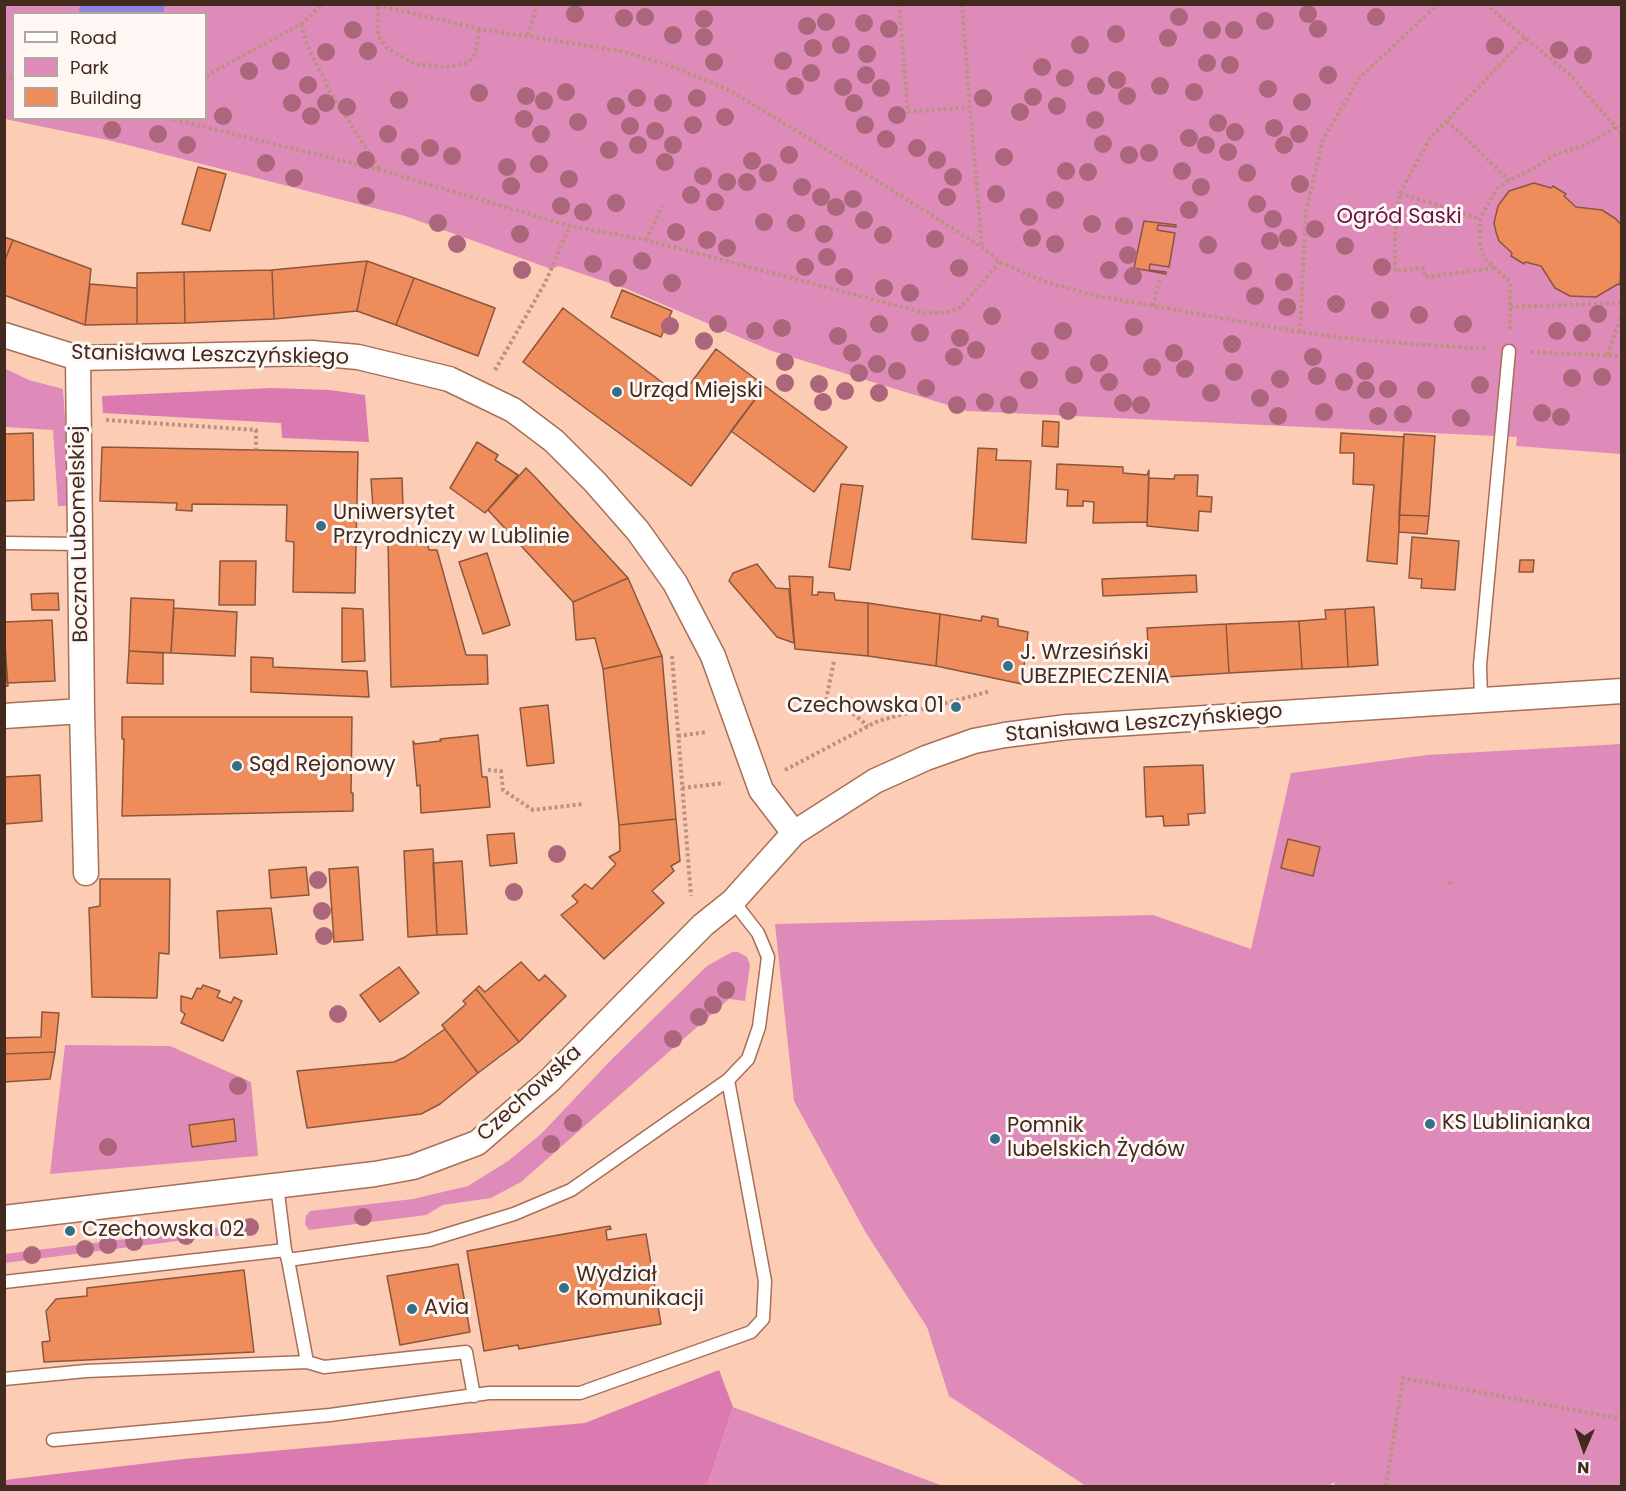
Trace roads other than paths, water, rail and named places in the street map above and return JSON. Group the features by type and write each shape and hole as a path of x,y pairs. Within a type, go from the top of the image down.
{"street":[{"name":"Stanisława Leszczyńskiego","path":"4,334 78,358 333,354 379,361 449,379 513,410 554,441 595,482 638,531 675,584 713,656 761,790 794,833 844,799 895,772 951,749 1005,735 1067,727 1622,691"},
{"name":"Boczna Lubomelskiej","path":"78,358 86,873"},
{"path":"4,716 82,711"},
{"name":"Czechowska","path":"4,1218 375,1174 413,1167 477,1143 502,1124 549,1081 703,926 733,901 794,833"}],"lane":[{"path":"1481,699 1480,665 1509,351"},
{"path":"4,543 80,544"},
{"path":"4,1282 429,1240 514,1214 571,1190 728,1080 748,1059 759,1027 768,957 758,933 733,901"},
{"path":"53,1440 330,1415 489,1393 580,1393 751,1332 762,1319 765,1281 728,1080"},
{"path":"277,1185 287,1255 307,1362"},
{"path":"4,1379 86,1371 307,1362 324,1367 466,1352 474,1396"}],"place":[{"name":"Urząd Miejski","path":"617,392"},
{"name":"Uniwersytet Przyrodniczy w Lublinie","path":"321,526"},
{"name":"J. Wrzesiński UBEZPIECZENIA","path":"1008,666"},
{"name":"Czechowska 01","path":"956,707"},
{"name":"Sąd Rejonowy","path":"237,766"},
{"name":"KS Lublinianka","path":"1430,1124"},
{"name":"Pomnik lubelskich Żydów","path":"995,1139"},
{"name":"Czechowska 02","path":"70,1231"},
{"name":"Wydział Komunikacji","path":"564,1288"},
{"name":"Avia","path":"412,1309"}],"park label":[{"name":"Ogród Saski","path":"1399,218"}]}
